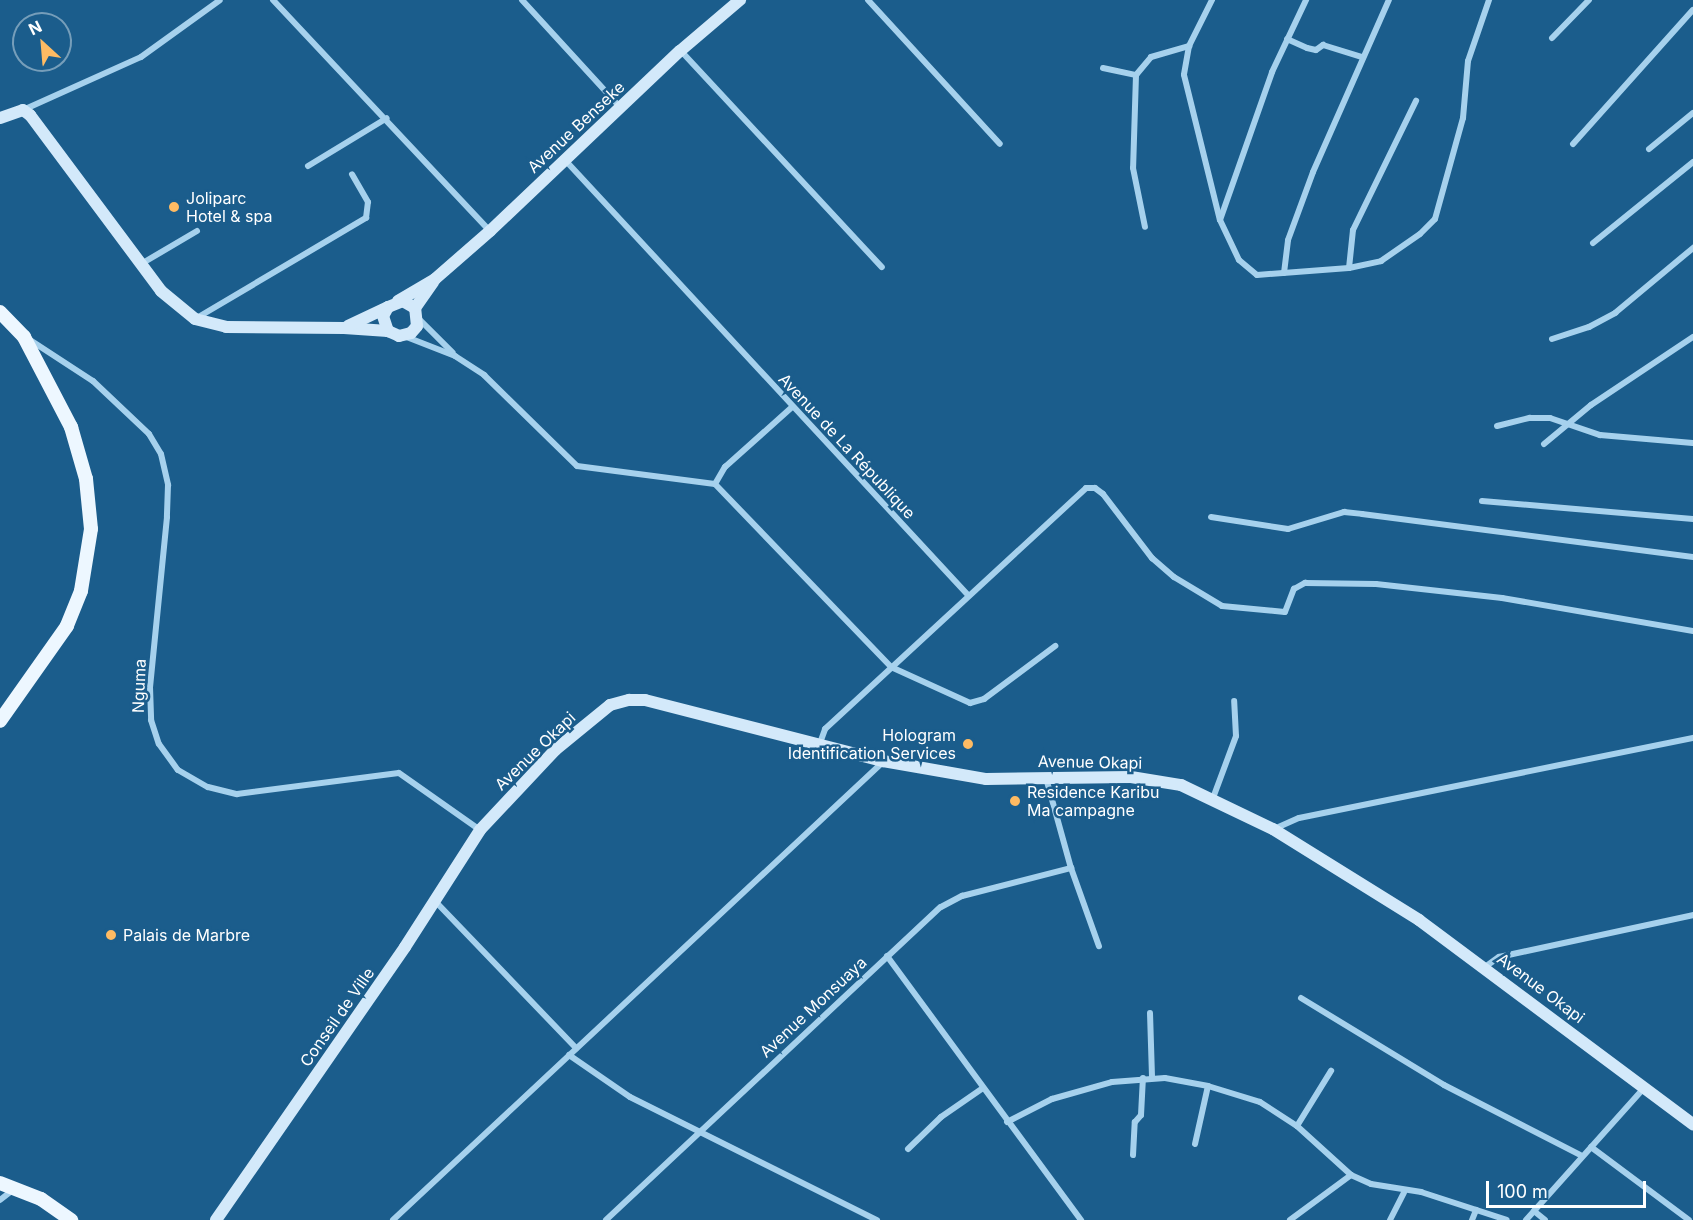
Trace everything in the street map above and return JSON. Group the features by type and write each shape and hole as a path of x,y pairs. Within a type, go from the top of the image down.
{"main road":[{"path":"0,312 24,337 71,427 81,454 90,537 81,591 67,626 0,721"},
{"path":"0,1182 41,1199 71,1220"}],"street":[{"path":"0,118 141,57 220,0"},
{"path":"273,0 387,118 490,231"},
{"path":"522,0 621,108"},
{"name":"Avenue Benseke","path":"435,279 490,231 680,51 740,0"},
{"path":"868,0 1000,144"},
{"path":"1212,0 1189,46 1184,75 1220,220 1245,269 1257,275 1349,268 1381,261 1420,234 1435,219 1463,118 1468,60 1489,0"},
{"path":"1220,220 1287,39 1306,0"},
{"path":"1284,273 1288,240 1362,57 1389,0"},
{"path":"1552,38 1589,0"},
{"path":"1573,144 1693,10"},
{"path":"1287,39 1307,48 1316,50 1323,45 1362,57"},
{"path":"1145,227 1133,168 1136,75 1151,57 1189,46"},
{"path":"680,51 882,267"},
{"path":"1103,68 1136,75"},
{"path":"1349,268 1353,230 1416,101"},
{"path":"23,110 36,122 140,264 171,301 195,319 226,327 344,327 388,331 455,356"},
{"path":"1649,148 1693,113"},
{"path":"308,166 387,118"},
{"name":"Avenue de La République","path":"565,160 968,595"},
{"path":"1593,243 1693,162"},
{"path":"195,319 366,218 368,202 352,174"},
{"path":"140,264 197,231"},
{"path":"1552,339 1589,327 1615,313 1693,248"},
{"path":"344,327 393,304 435,279"},
{"path":"404,336 411,333 417,313 435,279"},
{"path":"393,304 417,313 455,356 496,385 577,466 699,479 715,484 891,667 970,703 984,699 1055,646"},
{"path":"388,331 383,316 393,304"},
{"name":"Nguma","path":"24,337 93,381 143,427 161,454 168,485 167,517 150,687 151,720 159,744 178,770 208,787 237,794 399,773 480,830"},
{"path":"1545,444 1568,424 1693,337"},
{"path":"715,484 725,467 792,407"},
{"path":"1497,426 1530,418 1568,424 1600,435 1693,443"},
{"path":"820,743 825,729 1075,495 1095,488 1152,558 1193,592 1222,606 1285,612 1294,589 1305,583 1376,584 1502,598 1693,631"},
{"path":"1482,501 1693,519"},
{"path":"1210,517 1288,529 1335,514 1362,514 1693,557"},
{"name":"Avenue Okapi","path":"480,830 555,750 610,705 628,700 645,700 883,761 986,779 1131,777 1181,785 1213,798 1273,829 1419,920 1693,1124"},
{"path":"1213,798 1236,736 1234,701"},
{"path":"1273,829 1299,818 1693,738"},
{"path":"393,1220 883,761"},
{"path":"1045,777 1071,868 1100,946"},
{"name":"Conseil de Ville","path":"216,1220 435,901 480,830"},
{"name":"Avenue Monsuaya","path":"606,1220 887,956 951,900 1071,868"},
{"path":"435,901 576,1048"},
{"path":"1485,967 1499,957 1693,915"},
{"path":"887,956 1081,1220"},
{"path":"1301,998 1444,1085 1580,1155"},
{"path":"1150,1012 1152,1078"},
{"path":"569,1055 630,1097 877,1220"},
{"path":"1297,1126 1331,1071"},
{"path":"1133,1155 1135,1122 1141,1115 1143,1078"},
{"path":"1007,1122 1052,1099 1112,1082 1152,1078 1208,1086 1260,1102 1297,1126 1351,1175 1404,1192 1421,1192 1507,1220"},
{"path":"1196,1144 1208,1086"},
{"path":"908,1149 941,1117 983,1088"},
{"path":"1526,1220 1580,1155 1644,1088"},
{"path":"1590,1147 1689,1220"},
{"path":"1290,1220 1351,1175"},
{"path":"0,1200 15,1188"},
{"path":"1390,1220 1404,1192"},
{"path":"1472,1220 1476,1210"},
{"path":"1534,1211 1545,1220"}],"place":[{"name":"Joliparc Hotel & spa","path":"174,207"},
{"name":"Hologram Identification Services","path":"968,744"},
{"name":"Residence Karibu Ma campagne","path":"1015,801"},
{"name":"Palais de Marbre","path":"111,935"}]}
